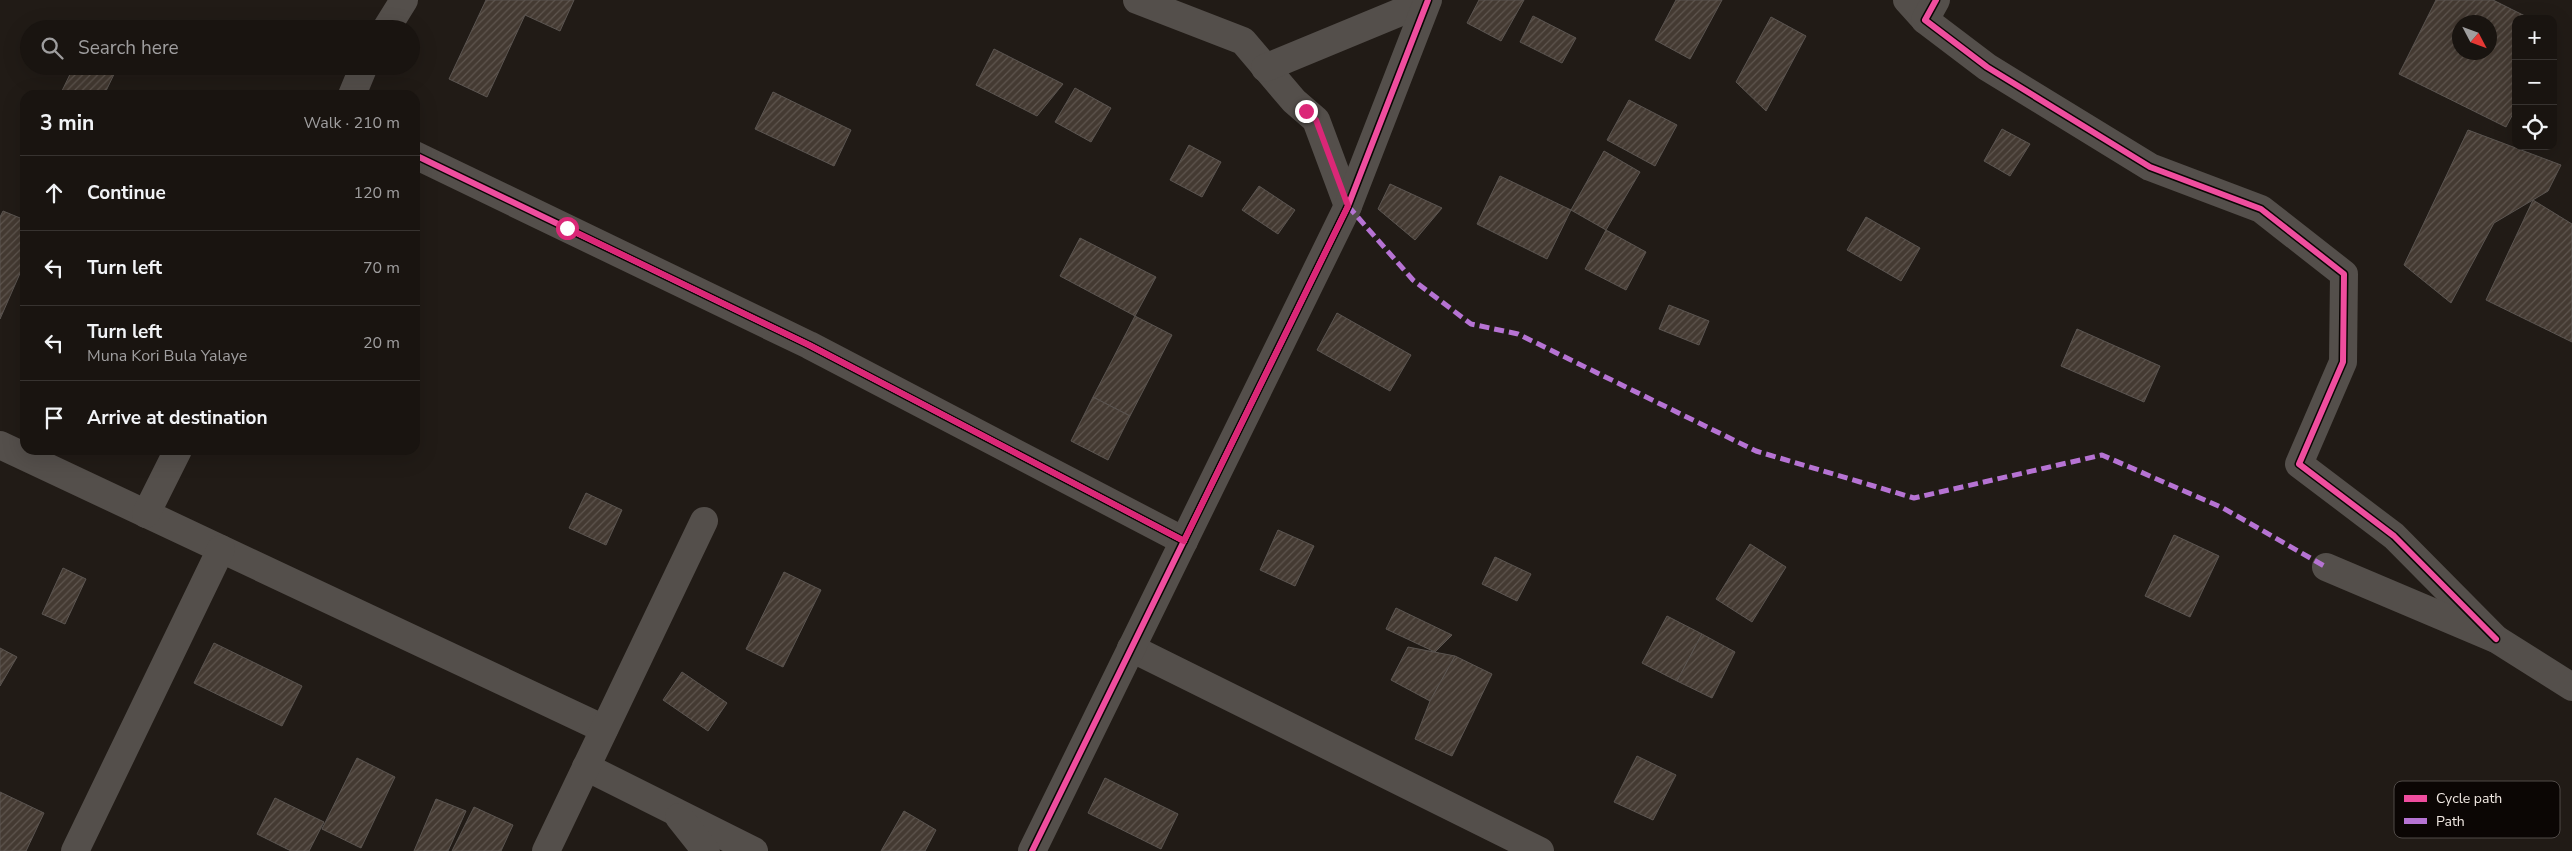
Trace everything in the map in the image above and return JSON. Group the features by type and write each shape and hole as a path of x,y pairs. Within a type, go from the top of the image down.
{"street":[{"path":"392,20 404,0"},
{"path":"1137,0 1243,41 1294,101 1316,120 1348,206"},
{"path":"1907,0 1930,10 1987,68 2150,167 2261,209 2344,274 2343,362 2299,464 2394,536 2496,639"},
{"path":"1266,68 1428,1"},
{"path":"1032,851 1348,206 1428,1"},
{"path":"354,90 360,75"},
{"path":"420,157 809,345 1184,541"},
{"path":"0,445 20,454"},
{"path":"21,455 604,730"},
{"path":"146,514 176,455"},
{"path":"546,851 704,521"},
{"path":"75,851 221,549"},
{"path":"2326,567 2496,639 2572,688"},
{"path":"1131,648 1510,844 1540,851"},
{"path":"586,767 754,851"},
{"path":"675,812 706,851"}],"building":[{"path":"486,0 574,0 560,31 525,15 487,97 449,79"},
{"path":"1479,0 1524,0 1501,41 1467,23"},
{"path":"1676,0 1722,0 1690,59 1655,40"},
{"path":"2436,0 2493,0 2523,15 2512,15 2512,116 2506,127 2399,74"},
{"path":"1533,16 1576,38 1562,63 1520,42"},
{"path":"1771,17 1806,36 1766,111 1736,82"},
{"path":"994,49 1063,84 1037,116 976,85"},
{"path":"70,75 114,75 106,90 62,90"},
{"path":"1075,88 1111,108 1091,142 1055,122"},
{"path":"773,92 851,130 834,166 755,129"},
{"path":"1629,100 1677,125 1655,166 1607,140"},
{"path":"2002,129 2030,144 2010,176 1984,161"},
{"path":"2468,130 2512,147 2512,150 2521,150 2561,165 2548,191 2494,223 2451,303 2404,265"},
{"path":"1189,145 1221,162 1202,197 1170,180"},
{"path":"1604,151 1640,172 1606,230 1571,210"},
{"path":"1500,176 1571,210 1547,259 1477,224"},
{"path":"1390,184 1442,208 1415,240 1378,209"},
{"path":"1259,186 1295,210 1278,234 1242,210"},
{"path":"2533,200 2572,224 2572,342 2486,300"},
{"path":"3,211 20,218 20,273 0,319 0,217"},
{"path":"1866,217 1920,248 1901,281 1847,250"},
{"path":"1606,230 1646,252 1626,290 1585,269"},
{"path":"1080,238 1156,277 1135,316 1060,276"},
{"path":"1669,305 1709,321 1699,345 1659,329"},
{"path":"1337,313 1411,355 1390,391 1317,350"},
{"path":"1135,316 1172,335 1130,416 1093,397"},
{"path":"2077,329 2160,366 2144,402 2061,366"},
{"path":"1093,397 1130,416 1108,460 1071,441"},
{"path":"586,493 622,510 606,545 569,528"},
{"path":"1278,530 1314,546 1295,586 1260,570"},
{"path":"2174,535 2219,556 2190,617 2145,596"},
{"path":"1750,544 1786,567 1752,622 1716,599"},
{"path":"1495,557 1531,574 1517,601 1482,584"},
{"path":"63,568 86,579 65,624 42,614"},
{"path":"784,572 821,590 783,667 746,649"},
{"path":"1396,608 1452,635 1435,652 1386,629"},
{"path":"1667,616 1702,634 1677,681 1642,663"},
{"path":"1702,634 1735,652 1712,698 1677,681"},
{"path":"214,643 302,686 282,726 194,683"},
{"path":"1408,647 1455,656 1430,701 1391,680"},
{"path":"0,648 17,657 0,686"},
{"path":"1455,656 1492,674 1452,756 1415,739 1430,701"},
{"path":"682,672 727,703 708,731 663,700"},
{"path":"1637,756 1676,775 1653,820 1614,802"},
{"path":"357,758 395,777 361,848 322,829"},
{"path":"1105,778 1178,814 1161,849 1088,813"},
{"path":"0,792 44,813 26,851 0,851"},
{"path":"275,798 324,822 309,851 291,851 257,834"},
{"path":"436,799 466,811 448,851 414,851"},
{"path":"474,807 513,825 501,851 452,851"},
{"path":"904,811 936,830 925,851 881,851"}],"marked path":[{"path":"1348,206 1413,280 1471,324 1518,334 1756,451 1914,498 2102,455 2223,508 2326,567"}],"cycle path":[{"path":"1032,851 1348,206 1428,0"},
{"path":"1936,0 1925,20 1987,67 2150,167 2261,209 2344,274 2343,362 2299,464 2394,536 2496,639"},
{"path":"420,157 809,345 1184,541"}],"route":[{"path":"567,228 809,345 1184,541 1348,206 1316,120 1306,111"}]}
